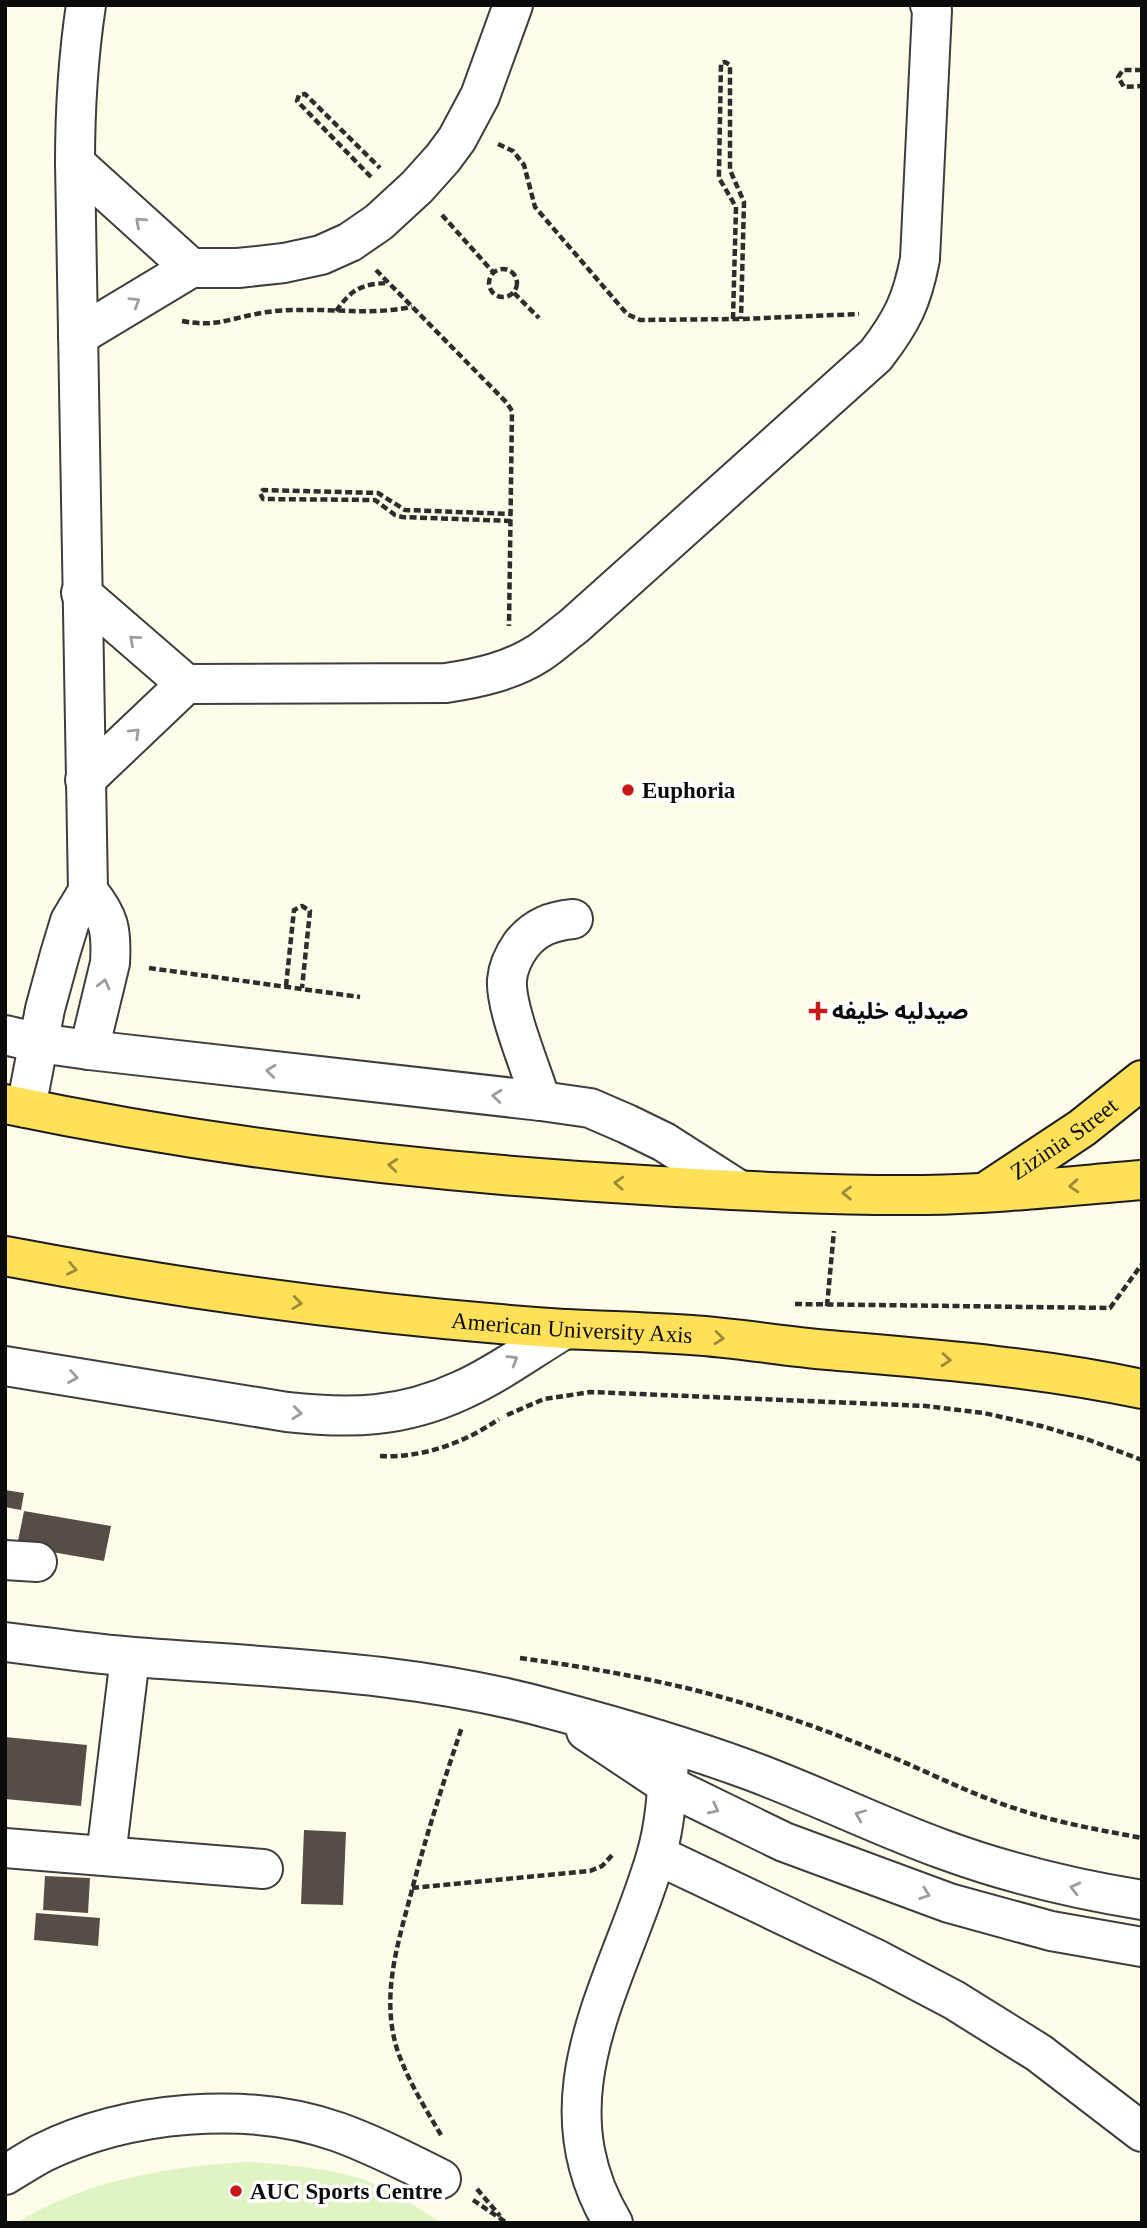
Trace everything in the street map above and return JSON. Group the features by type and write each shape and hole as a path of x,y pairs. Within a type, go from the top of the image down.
{"main road":[{"name":"Zizinia Street","path":"984,1193 1082,1128 1142,1080"},
{"path":"15,1106 202,1139 381,1164 559,1180 739,1190 922,1195 984,1193 1142,1180"},
{"name":"American University Axis","path":"5,1256 114,1277 263,1299 414,1317 565,1329 692,1335 1038,1370 1142,1389"}],"street":[{"path":"15,1106 22,1039 45,1009 70,921 88,891 75,163 75,102 86,5"},
{"path":"78,336 191,268 284,264 321,255 350,242 408,196 443,158 467,122 480,96 513,5"},
{"path":"81,593 186,684 446,683 474,679 508,669 539,653 574,626 876,355 894,332 914,289 920,259 932,7"},
{"path":"75,163 191,268"},
{"path":"85,780 186,684"},
{"path":"88,891 103,911 110,932 110,963 89,1050"},
{"path":"541,1101 509,1005 507,980 513,956 528,936 541,926 557,920 573,919"},
{"path":"22,1039 89,1050 590,1108 664,1142 739,1190"},
{"path":"5,1366 287,1412 331,1417 377,1415 421,1406 463,1390 565,1329"},
{"path":"5,1642 130,1657 376,1675 448,1686 552,1709 745,1768 942,1849 1030,1877 1094,1893 1142,1900"},
{"path":"106,1856 130,1657"},
{"path":"552,1709 667,1785 784,1842 949,1903 1051,1931 1142,1947"},
{"path":"613,2223 594,2184 586,2158 581,2125 582,2088 589,2043 657,1855 670,1744"},
{"path":"5,1848 263,1869"},
{"path":"657,1855 878,1960 954,2000 1039,2053 1142,2132"},
{"path":"5,2175 42,2153 98,2131 157,2117 218,2113 278,2118 336,2132 392,2154 440,2179"}],"path":[{"path":"733,319 736,207 719,178 721,63 725,62 730,65 730,170 744,202 741,319"},
{"path":"1142,70 1123,71 1118,77 1124,87 1142,86"},
{"path":"408,196 305,94 299,95 297,102 493,272"},
{"path":"467,122 496,144 513,151 524,165 535,207 627,314 640,320 905,312"},
{"path":"350,242 512,411 508,669"},
{"path":"501,268 510,270 516,276 514,293 505,297 496,296 490,289 489,280 493,272 501,268"},
{"path":"336,311 348,294 367,284 388,283"},
{"path":"514,293 539,318"},
{"path":"141,298 173,319 205,324 216,324 257,313 299,310 387,312 413,307"},
{"path":"511,521 402,517 375,500 263,499 260,493 263,490 378,493 405,510 512,514"},
{"path":"286,986 294,910 302,906 310,911 302,988"},
{"path":"110,963 360,998"},
{"path":"823,1350 838,1193"},
{"path":"789,1304 1110,1308 1142,1264"},
{"path":"374,1455 394,1457 425,1452 462,1440 522,1407 567,1394 591,1392 926,1406 984,1413 1089,1440 1142,1460"},
{"path":"412,1888 590,1871 602,1866 616,1850"}],"green space":[{"name":"AUC Sports Centre","path":"250,2162 318,2169 359,2178 412,2204 441,2223 16,2223 71,2196 129,2178 190,2167"}],"building":[{"path":"5,1490 24,1493 21,1510 5,1507"},
{"path":"24,1511 111,1526 104,1561 17,1546"},
{"path":"5,1737 87,1745 81,1806 5,1799"},
{"path":"304,1830 346,1832 343,1905 301,1904"},
{"path":"45,1876 90,1878 88,1913 43,1910"},
{"path":"36,1913 100,1918 98,1946 34,1940"}],"place":[{"name":"Euphoria","path":"628,790"},
{"name":"صيدليه خليفه","path":"818,1011"},
{"name":"AUC Sports Centre","path":"236,2191"}]}
